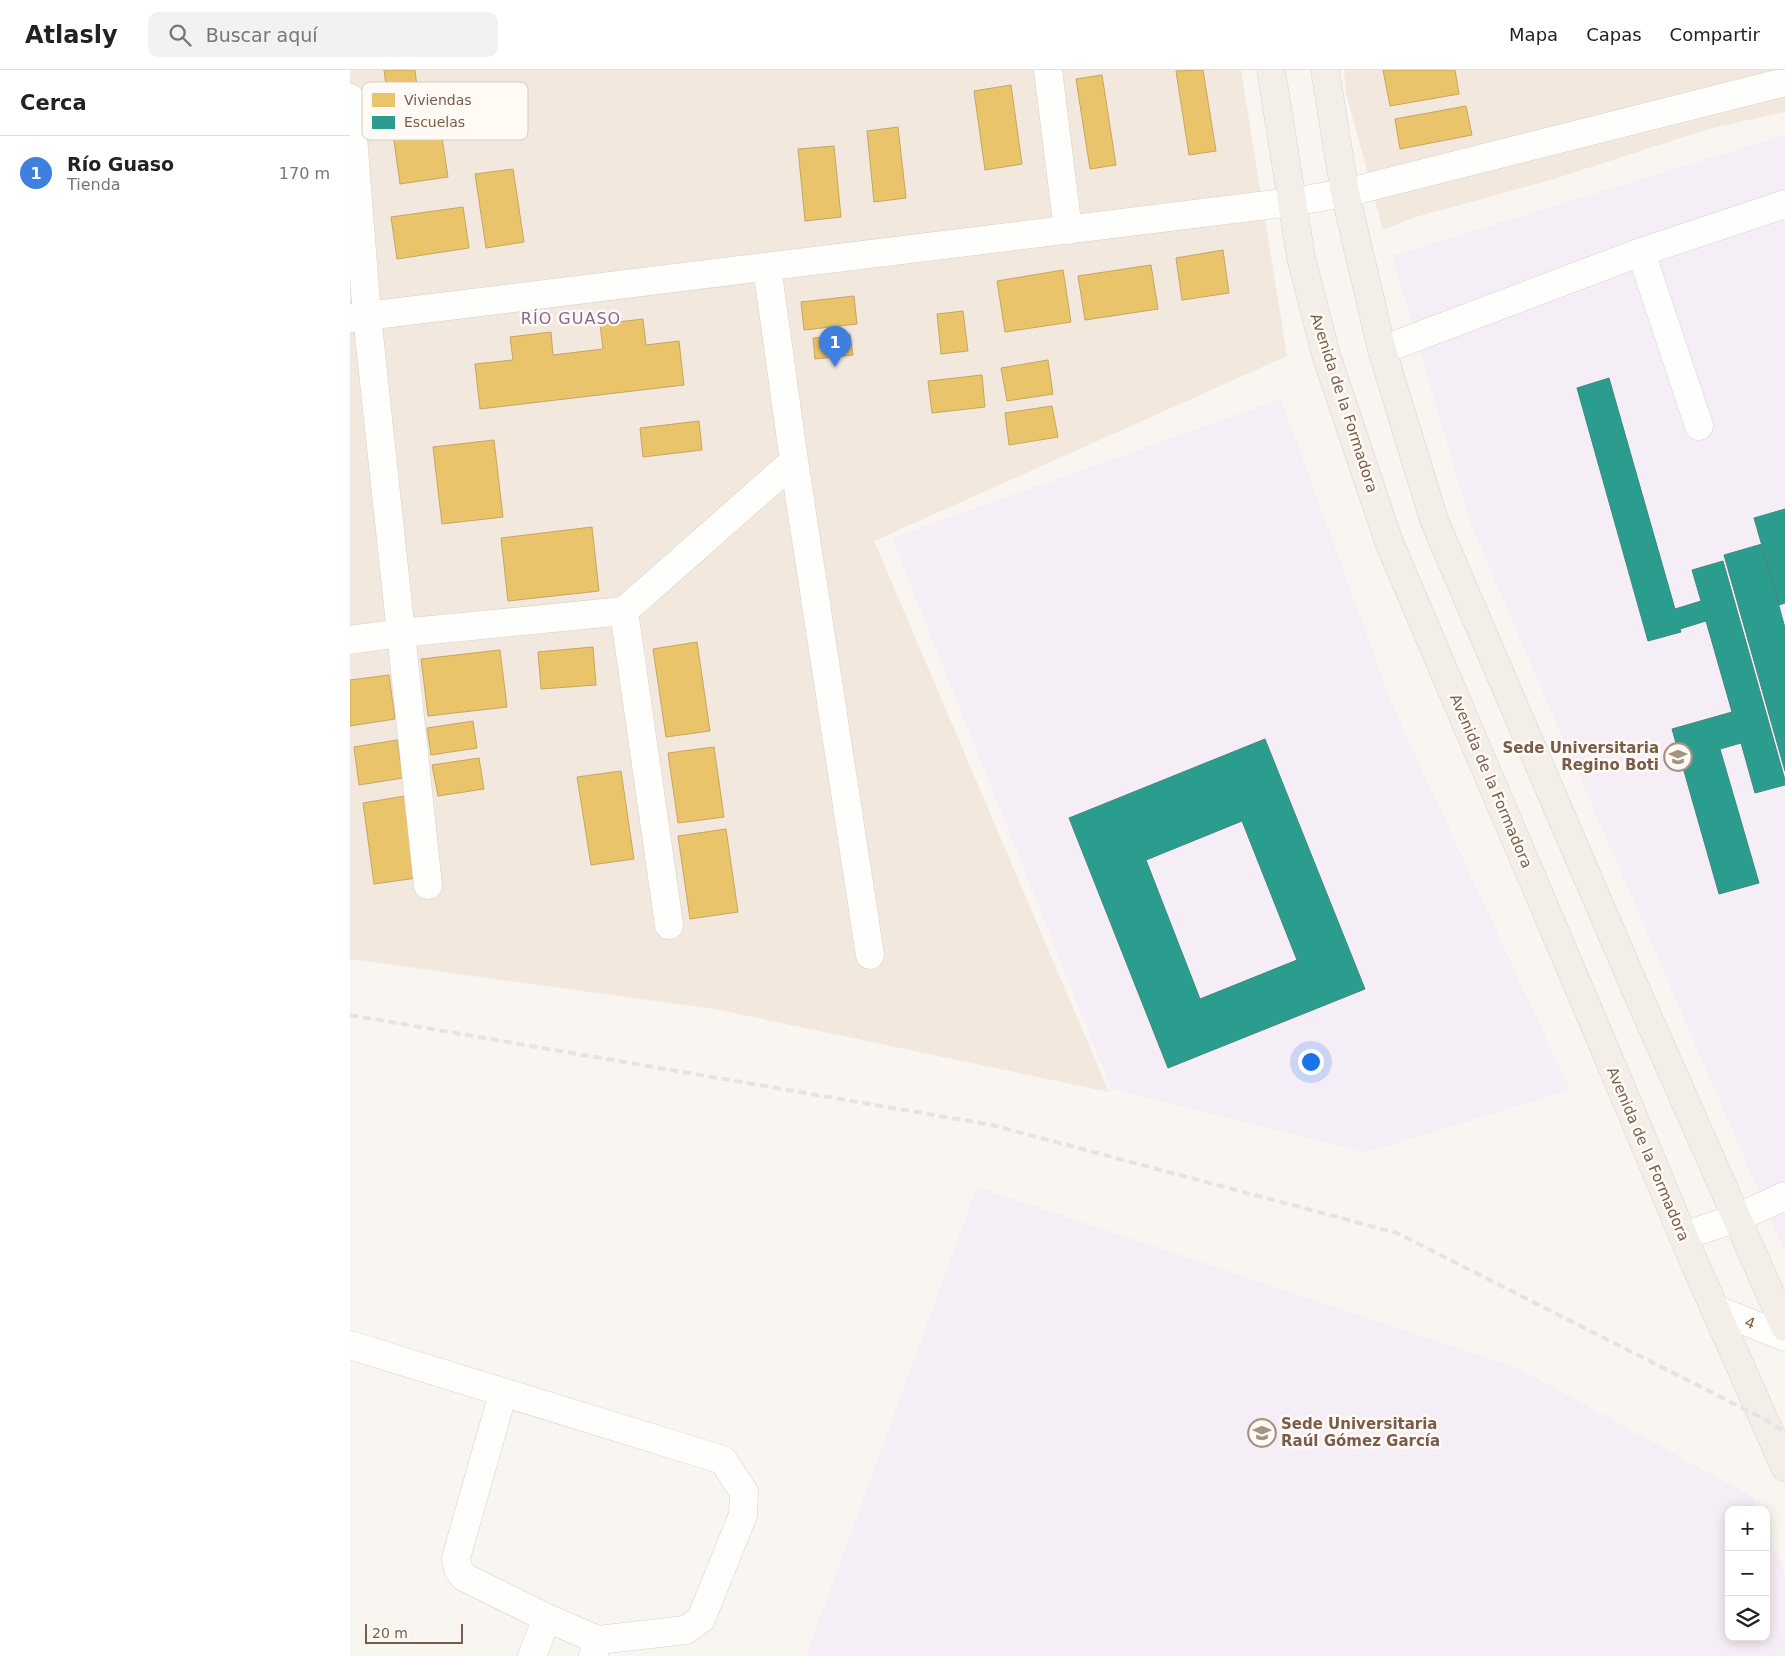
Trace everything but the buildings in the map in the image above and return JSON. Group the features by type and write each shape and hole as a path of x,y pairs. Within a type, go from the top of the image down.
{"main road":[{"name":"Avenida de la Formadora","path":"1271,70 1301,257 1326,355 1389,542 1683,1236 1785,1467"},
{"path":"1325,70 1345,193 1382,350 1434,520 1631,979 1785,1327"}],"street":[{"path":"1048,70 1068,230"},
{"path":"358,317 1292,202 1345,193 1785,82"},
{"path":"350,98 358,317 401,633 428,885"},
{"path":"1382,350 1641,252 1785,204"},
{"path":"1641,252 1699,426"},
{"path":"767,267 794,461 870,955"},
{"path":"350,640 401,633 624,611 794,461"},
{"path":"624,611 669,924"},
{"path":"1683,1236 1737,1218 1785,1196"},
{"name":"4","path":"1715,1309 1785,1336"},
{"path":"350,1346 504,1393 723,1460 744,1492 743,1514 701,1619 686,1630 595,1648 546,1618 464,1577 458,1570 456,1558 504,1393"},
{"path":"532,1656 546,1618"}],"shaded area":[{"path":"350,70 1241,70 1287,356 874,541 1109,1092 715,1009 350,959"},
{"path":"1344,70 1785,70 1785,112 1708,129 1554,179 1412,218 1383,230 1346,93"},
{"name":"Sede Universitaria Regino Boti","path":"1785,135 1785,1252 1471,525 1392,256"},
{"path":"1281,399 1393,707 1570,1090 1364,1153 1111,1088 892,538"},
{"name":"Sede Universitaria Raúl Gómez García","path":"977,1187 1520,1369 1753,1497 1757,1506 1725,1506 1725,1641 1770,1641 1770,1537 1785,1573 1785,1656 806,1656"}],"railway":[{"path":"350,1015 992,1125 1397,1233 1764,1419 1785,1432"}],"place":[{"name":"Río Guaso","path":"835,367"},
{"name":"Sede Universitaria Regino Boti","path":"1678,757"},
{"name":"Sede Universitaria Raúl Gómez García","path":"1262,1433"}],"district":[{"name":"RÍO GUASO","path":"571,318"}]}
